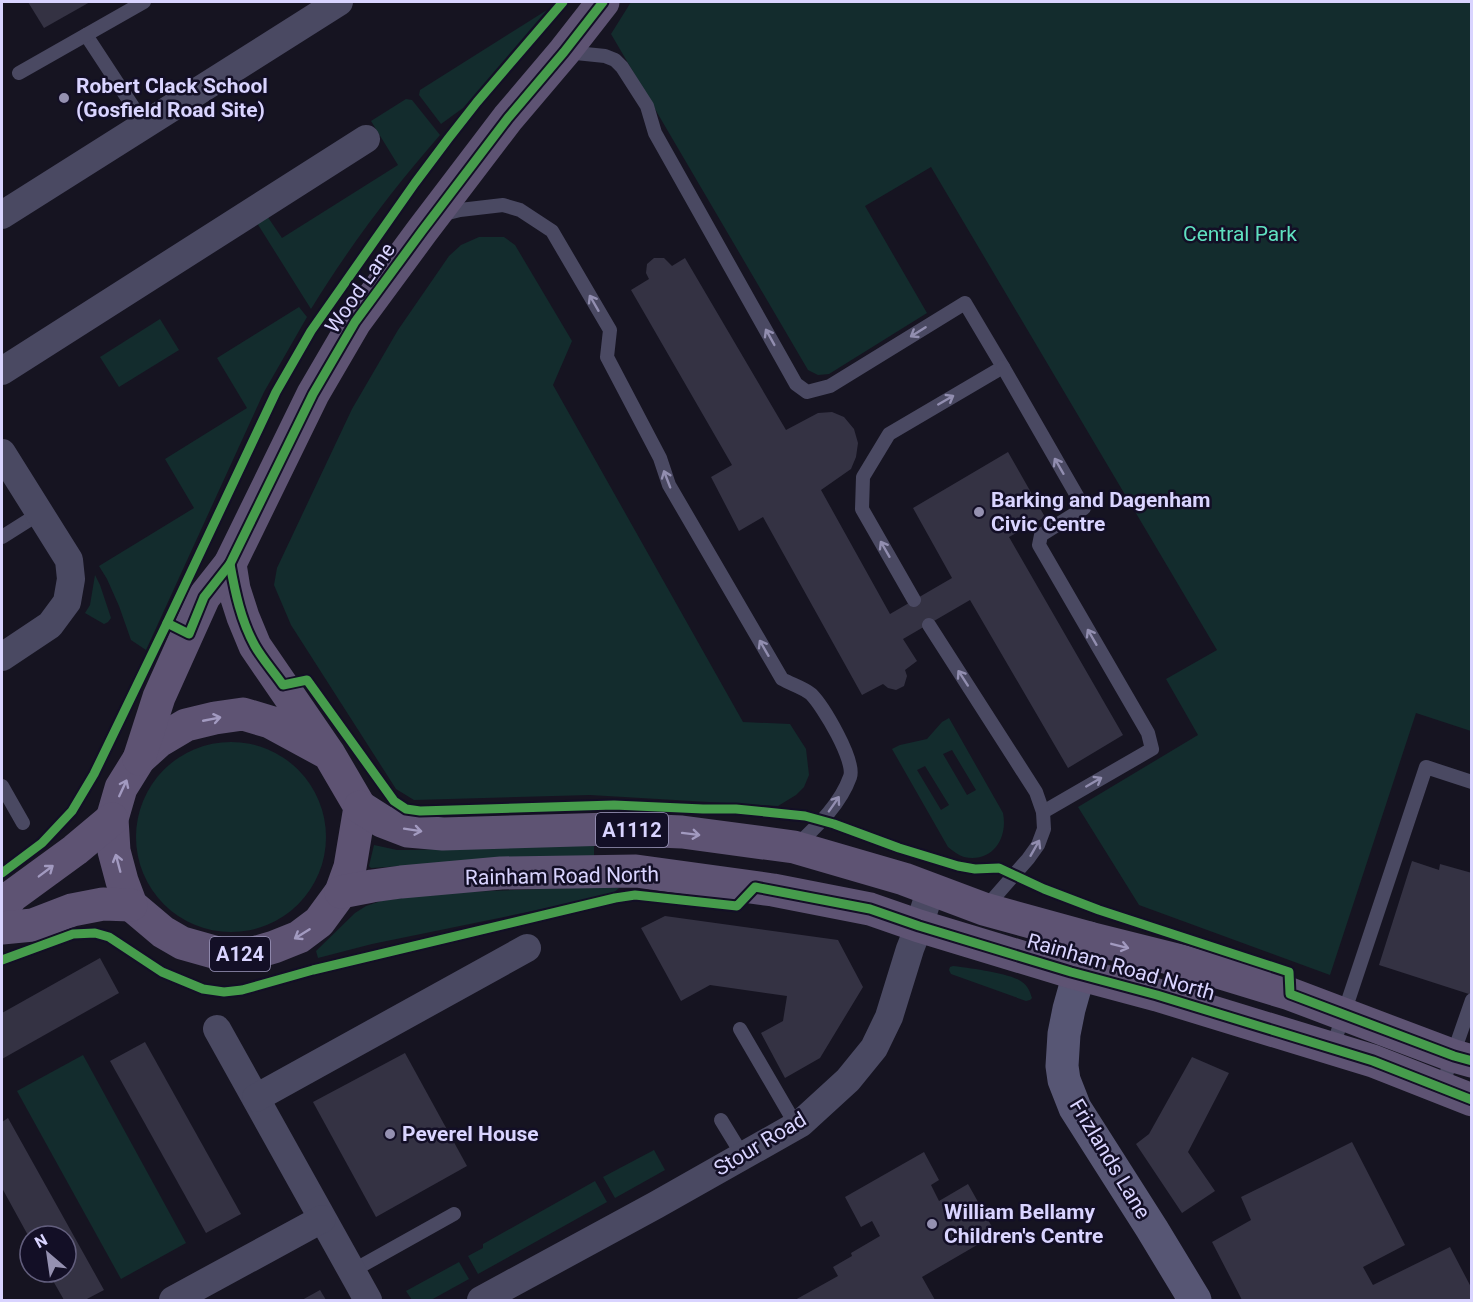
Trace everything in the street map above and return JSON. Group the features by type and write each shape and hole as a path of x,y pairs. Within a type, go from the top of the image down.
{"main road":[{"name":"Wood Lane","path":"139,759 159,697 204,597 230,564 313,394 355,322 508,118 603,2"},
{"path":"230,564 234,590 255,646 328,754 360,807"},
{"path":"2,927 33,925 72,910 103,904 131,905 114,851 112,819 121,788 139,759 159,741 186,725 243,714 270,722 328,754"},
{"name":"Rainham Road North","path":"360,807 382,821 408,831 443,834 612,829 682,832 794,847 932,888 984,909 1185,962 1290,994 1463,1058"},
{"name":"A124","path":"131,905 163,932 182,943 221,954 250,954 299,937 319,922 340,892 350,867 360,807"},
{"path":"2,909 12,896 75,850 112,819"},
{"name":"Rainham Road North","path":"340,892 391,883 501,873 636,871 773,890 870,909 1079,974 1157,995 1373,1061 1472,1100"}],"street":[{"path":"2,215 339,2"},
{"path":"2,371 366,139"},
{"path":"2,453 69,560 72,579 68,602 50,625 2,657"},
{"name":"Stour Road","path":"481,1300 801,1123 848,1080 874,1048 889,1017 932,888"},
{"name":"Frizlands Lane","path":"1089,938 1064,1034 1062,1066 1064,1080 1075,1108 1195,1300"},
{"path":"256,1098 527,948"},
{"path":"217,1029 368,1300"},
{"path":"173,1300 322,1219"}],"lane":[{"path":"19,73 144,2"},
{"path":"86,35 145,125"},
{"path":"564,52 605,56 615,60 622,67 647,106 655,133 796,384 807,392 830,386 965,303 1084,508 1041,535 1039,546 1148,733 1152,749 1043,812"},
{"path":"434,216 503,204 520,210 552,231 610,330 607,357 660,458 669,485 782,680 811,693 835,728 850,762 852,774 837,801 822,821 794,847"},
{"path":"914,600 862,509 862,477 889,434 1003,367"},
{"path":"2,537 40,513"},
{"path":"928,625 1036,792 1043,812 1044,829 1038,844 1028,860 984,909"},
{"path":"1332,1049 1426,767 1472,782"},
{"path":"2,786 23,824"},
{"path":"1442,1089 1463,1058 1472,1000"},
{"path":"741,1029 796,1125"},
{"path":"721,1120 743,1156"},
{"path":"352,1271 454,1214"}],"green space":[{"name":"Central Park","path":"631,2 1471,2 1471,731 1416,713 1330,975 1139,905 1078,807 1198,735 1166,679 1217,650 931,167 865,206 927,313 829,374 818,375 808,370 611,34"},
{"path":"547,10 463,108 441,124 419,95 420,90"},
{"path":"406,99 412,100 440,135 372,219 340,263 311,309 257,223 267,216 282,238 398,165 371,121"},
{"path":"479,237 504,237 515,245 572,341 553,385 743,722 790,724 806,749 809,775 804,787 778,806 590,795 414,800 396,789 291,625 274,585 277,568 352,409 398,330 449,256 461,245"},
{"path":"299,307 307,317 264,392 146,650 131,640 119,606 99,566 194,508 165,459 247,408 217,358"},
{"path":"160,319 179,350 119,387 100,357"},
{"path":"95,575 111,618 104,624 85,613 90,605"},
{"path":"949,718 1003,813 1001,839 996,847 983,856 964,857 948,847 892,749 927,739 942,722","holes":["952,750 976,790 967,795 943,754","925,766 949,805 941,810 917,770"]},
{"path":"240,742 250,743 276,753 292,763 305,776 319,800 325,818 325,856 319,874 305,898 292,911 268,925 250,931 222,932 212,931 186,921 170,911 157,898 143,874 137,856 136,828 137,818 147,792 157,776 170,763 194,749 212,743"},
{"path":"374,845 397,850 414,850 594,845 594,859 371,868 369,866"},
{"path":"619,888 611,895 372,944 318,958 316,951 355,913 381,901 439,893"},
{"path":"953,966 1009,976 1026,985 1032,998 1026,1001 951,974 949,970"},
{"path":"83,1055 186,1243 121,1279 17,1091"},
{"path":"654,1150 665,1170 615,1198 603,1177"},
{"path":"595,1181 607,1202 478,1274 468,1256 483,1248 483,1244"},
{"path":"459,1262 469,1279 431,1300 412,1300 406,1291"}],"building":[{"path":"28,2 90,2 44,28"},
{"name":"Barking and Dagenham Civic Centre","path":"654,258 664,258 672,266 685,258 786,430 818,413 832,412 844,417 854,429 858,443 851,469 821,490 890,614 952,578 913,508 1008,452 1045,517 1009,537 1123,735 1068,768 970,600 903,639 917,661 905,670 907,676 904,686 896,690 883,684 862,695 763,517 739,531 711,477 732,465 631,290 649,279 646,273 647,264"},
{"path":"1412,861 1439,870 1440,864 1472,873 1472,995 1379,965"},
{"path":"665,916 838,940 863,987 820,1058 785,1078 761,1033 783,1021 787,996 710,985 681,1001 641,928"},
{"path":"100,958 119,993 2,1059 2,1013"},
{"path":"145,1042 241,1214 206,1233 110,1061"},
{"name":"Peverel House","path":"405,1053 467,1166 376,1217 313,1102"},
{"path":"1192,1057 1229,1073 1188,1152 1215,1191 1182,1213 1136,1144 1149,1134"},
{"path":"8,1118 67,1224 22,1224 2,1188 2,1122"},
{"path":"1352,1142 1405,1245 1363,1267 1373,1285 1450,1247 1472,1289 1472,1300 1242,1300 1212,1242 1251,1220 1241,1197"},
{"name":"William Bellamy Children's Centre","path":"924,1152 939,1180 931,1185 939,1201 968,1184 996,1234 922,1277 935,1300 795,1300 838,1276 833,1267 880,1236 872,1221 861,1227 845,1197"},
{"path":"78,1243 104,1290 85,1300 64,1300 55,1284 78,1284"},
{"path":"320,1290 326,1300 302,1300"}],"cycle path":[{"path":"2,873 42,843 72,811 94,774 276,392 311,331 448,139 563,2"},
{"path":"167,623 189,634 204,597 230,564 313,394 355,322 508,118 603,2"},
{"path":"230,564 242,616 261,656 283,685 307,680 394,801 406,809 420,811 614,805 736,809 805,816 958,866 975,869 999,868 1044,889 1099,910 1289,972 1290,994 1472,1061"},
{"path":"2,960 73,934 95,933 109,937 162,972 203,989 224,992 242,990 313,970 615,898 635,895 737,906 755,887 870,909 1071,972 1157,995 1373,1061 1472,1100"}],"place":[{"name":"Robert Clack School (Gosfield Road Site)","path":"64,98"},
{"name":"Barking and Dagenham Civic Centre","path":"979,512"},
{"name":"Peverel House","path":"390,1134"},
{"name":"William Bellamy Children's Centre","path":"932,1224"}]}
